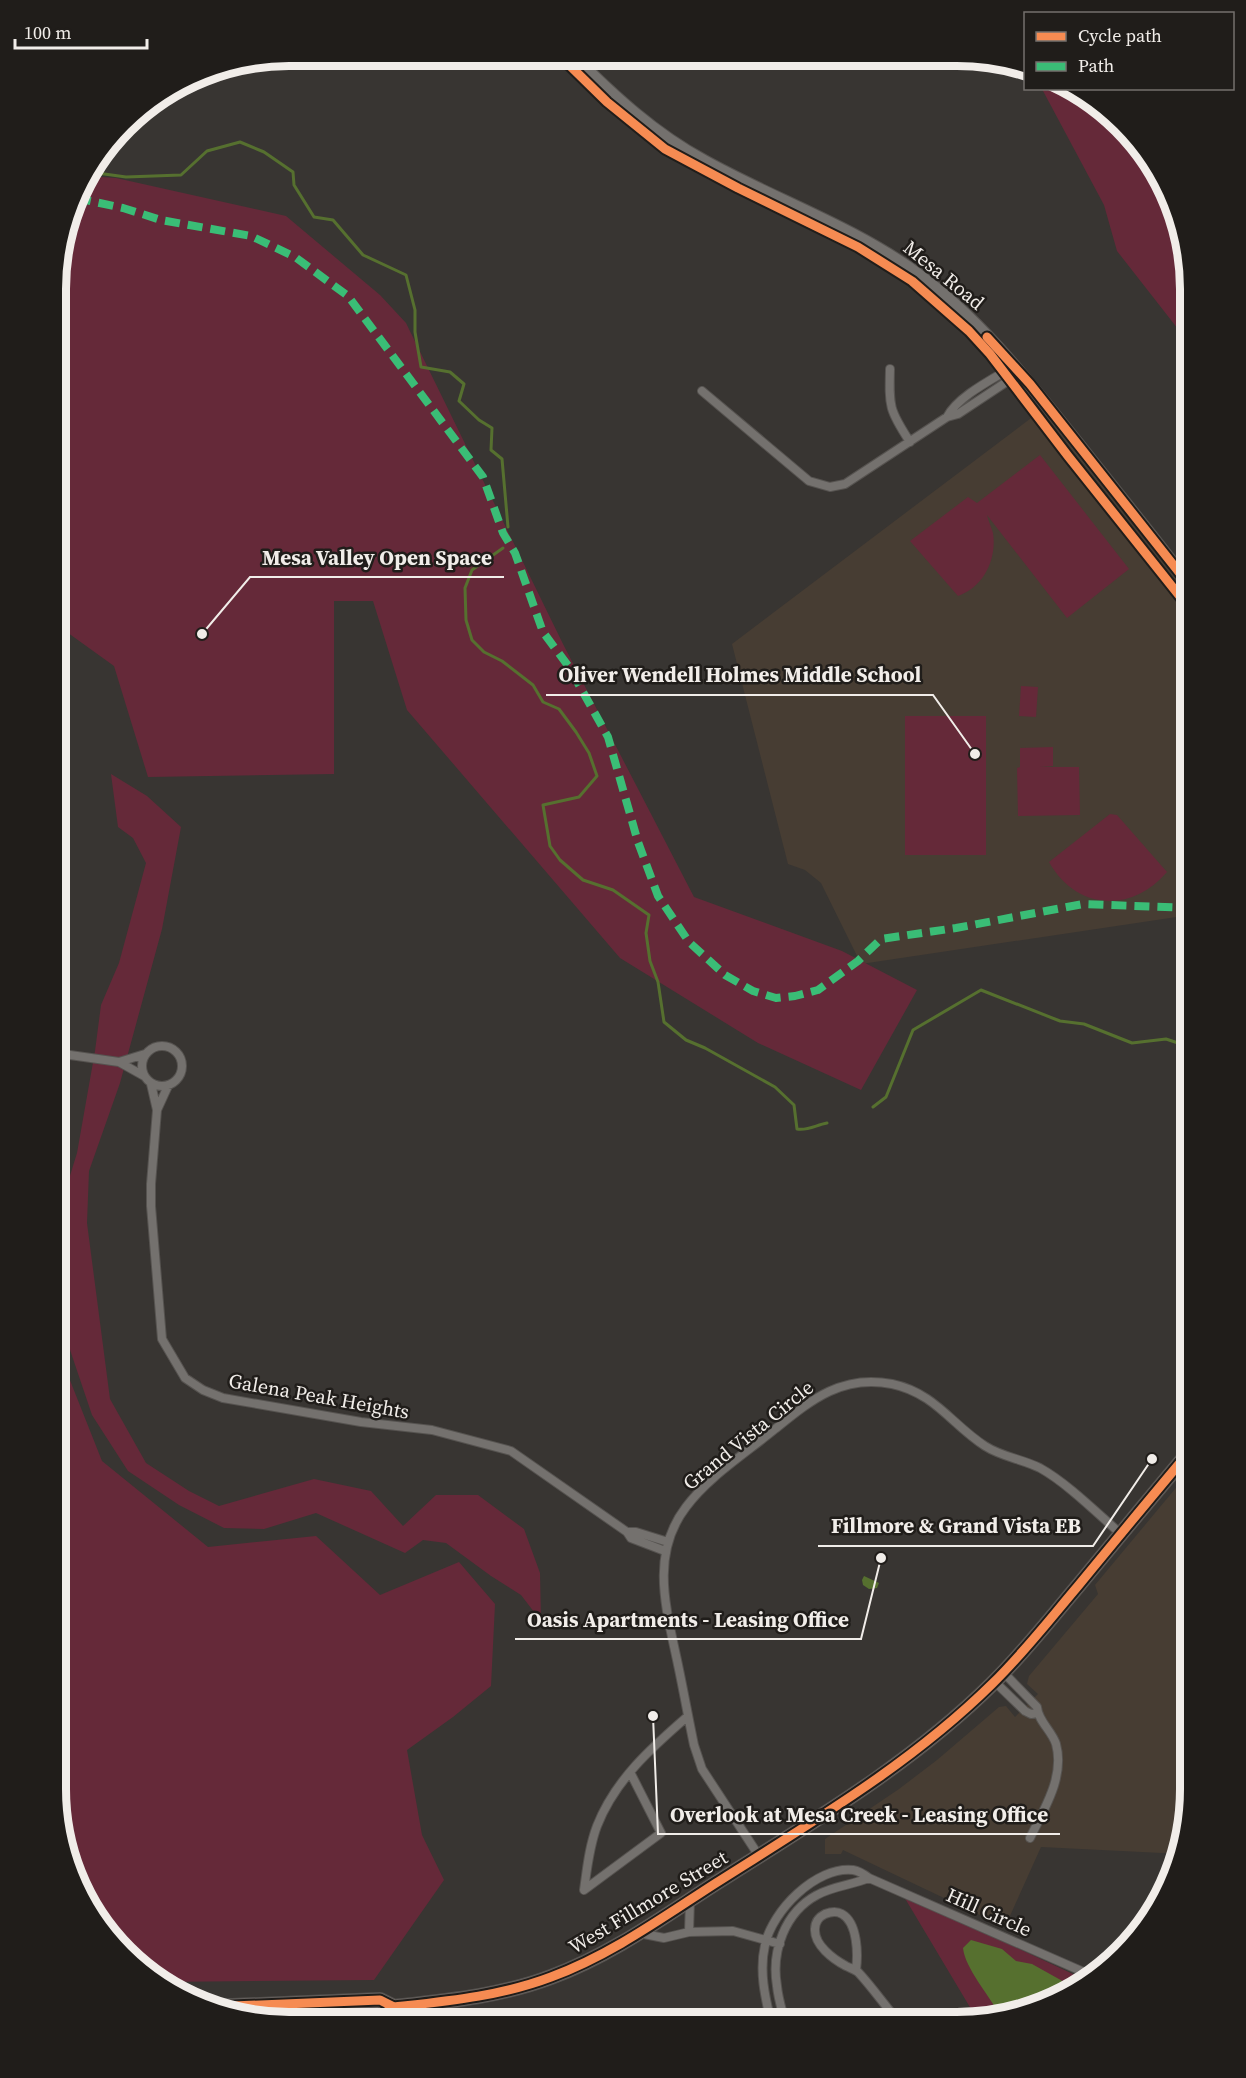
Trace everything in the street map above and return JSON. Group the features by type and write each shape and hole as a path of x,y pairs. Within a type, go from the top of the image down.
{"main road":[{"name":"Mesa Road","path":"583,66 634,113 702,160 852,234 917,273 954,305 1017,369 1180,573"},
{"name":"West Fillmore Street","path":"386,2012 394,2007 488,1995 526,1986 587,1962 690,1900 902,1762 942,1731 999,1677 1180,1463"},
{"name":"West Fillmore Street","path":"237,2006 380,2000 394,2007"}],"street":[{"path":"890,369 890,407 893,416 910,442"},
{"path":"947,417 951,409 984,385 1017,369"},
{"path":"702,391 809,481 824,486 838,486 851,481 947,417 958,414 989,393 1017,369"},
{"path":"984,385 989,393"},
{"path":"144,1076 141,1062 145,1054 153,1047 171,1048 179,1056 182,1071 176,1081 168,1086 151,1084"},
{"path":"66,1054 119,1062 144,1076 151,1084 157,1110"},
{"path":"119,1062 145,1054"},
{"path":"157,1110 168,1086"},
{"name":"Galena Peak Heights","path":"157,1110 151,1206 162,1339 185,1378 203,1390 223,1398 361,1422 432,1430 511,1451 631,1538 665,1551"},
{"name":"Grand Vista Circle","path":"759,1856 702,1769 694,1744 664,1599 665,1551 676,1522 695,1496 798,1410 828,1390 867,1382 893,1384 932,1400 985,1446 1006,1457 1023,1460 1050,1474 1121,1534"},
{"name":"Galena Peak Heights","path":"627,1533 636,1532 668,1542"},
{"path":"999,1677 1025,1712 1038,1713"},
{"path":"999,1677 1037,1707 1056,1745 1058,1770 1056,1783 1030,1838"},
{"path":"630,1772 661,1833 584,1890 588,1856 597,1826 620,1783 646,1753 688,1716"},
{"name":"Hill Circle","path":"769,2012 762,1964 770,1929 785,1905 812,1882 847,1870 855,1870 1084,1972"},
{"path":"783,2012 776,1984 776,1962 787,1924 809,1900 829,1890 870,1878"},
{"path":"689,1932 690,1900"},
{"path":"856,1970 857,1960 850,1921 838,1912 822,1915 814,1927 818,1943 844,1965 856,1970 891,2012"},
{"path":"638,1933 664,1938 689,1932 733,1931 780,1944"}],"shaded area":[{"path":"1043,90 1058,90 1093,112 1125,142 1150,177 1168,217 1176,245 1180,274 1180,328 1178,329 1117,251 1104,205"},
{"path":"96,177 116,178 286,216 380,295 406,323 563,644 694,897 842,951 917,990 861,1090 758,1043 620,958 407,710 373,601 334,601 334,774 148,777 114,666 66,631 66,274 70,245 78,217"},
{"path":"1043,409 1180,582 1180,916 861,964 821,883 805,870 788,864 732,644"},
{"path":"1040,455 1129,569 1067,618 987,515 994,543 991,562 982,579 967,592 958,596 910,541 968,497 977,503"},
{"path":"1021,686 1038,687 1036,717 1019,716"},
{"path":"905,716 986,716 986,855 905,855"},
{"path":"1053,747 1053,766 1040,767 1079,767 1080,815 1018,816 1017,768 1020,767 1020,748"},
{"path":"111,774 147,796 181,827 162,929 120,1083 89,1171 87,1223 110,1399 146,1463 189,1491 219,1506 314,1479 371,1491 403,1526 436,1495 478,1495 524,1529 540,1573 541,1621 521,1595 446,1543 423,1540 405,1553 316,1513 264,1529 224,1528 179,1505 128,1471 92,1415 66,1338 66,1189 77,1153 101,1005 119,963 146,863 133,838 118,827"},
{"path":"1110,814 1117,815 1167,872 1153,886 1137,895 1121,900 1105,901 1074,890 1060,878 1049,862"},
{"path":"66,1370 102,1461 208,1547 316,1536 380,1595 459,1562 495,1604 491,1686 407,1750 422,1835 444,1880 374,1980 177,1982 131,1947 112,1925 89,1888 70,1833 66,1804"},
{"path":"1180,1483 1180,1804 1170,1853 1041,1847 1005,1927 843,1850 841,1854 825,1854 825,1839 899,1789 999,1707 1006,1706 1015,1717 1038,1694 1027,1684 1029,1676 1098,1594 1095,1585"},
{"path":"864,1576 879,1583 877,1588 869,1589 863,1585"},
{"path":"903,1895 1078,1976 1056,1989 1029,2000 1001,2008 973,2012"},
{"path":"971,1940 1002,1949 1016,1961 1032,1964 1067,1983 1029,2000 996,2009 968,1964 963,1948"}],"waterway":[{"path":"99,173 126,177 181,175 207,151 240,142 264,152 293,172 294,185 314,217 333,220 363,255 406,275 415,310 415,332 421,367 450,372 464,384 459,401 479,420 492,428 491,450 502,459 508,527"},
{"path":"503,548 472,570 465,588 466,620 472,640 484,652 502,661 533,685 543,702 559,709 589,753 597,776 579,797 543,805 550,846 560,860 583,880 613,890 649,915 646,933 650,961 658,982 664,1022 686,1040 775,1087 794,1105 797,1129 808,1129 827,1123"},
{"path":"873,1107 886,1097 913,1030 981,990 1060,1021 1084,1024 1132,1043 1166,1039 1180,1044"}],"marked path":[{"path":"85,200 123,208 161,220 251,236 295,257 348,296 483,477 503,533 515,553 543,632 569,667 608,737 638,842 658,896 689,942 725,975 753,991 776,998 795,996 818,990 858,961 881,939 956,928 1083,904 1180,908"}],"cycle path":[{"path":"570,66 607,102 665,149 858,247 912,281 969,331 990,354 1180,596"},
{"path":"987,337 1030,384 1180,573"},
{"path":"386,2012 394,2007 454,2000 513,1989 551,1977 595,1958 616,1947 860,1791 961,1713 1015,1661 1180,1463"},
{"path":"237,2006 380,2000 394,2007"}],"place":[{"name":"Mesa Valley Open Space","path":"202,634"},
{"name":"Oliver Wendell Holmes Middle School","path":"975,754"},
{"name":"Fillmore & Grand Vista EB","path":"1152,1459"},
{"name":"Oasis Apartments - Leasing Office","path":"881,1558"},
{"name":"Overlook at Mesa Creek - Leasing Office","path":"653,1716"}]}
